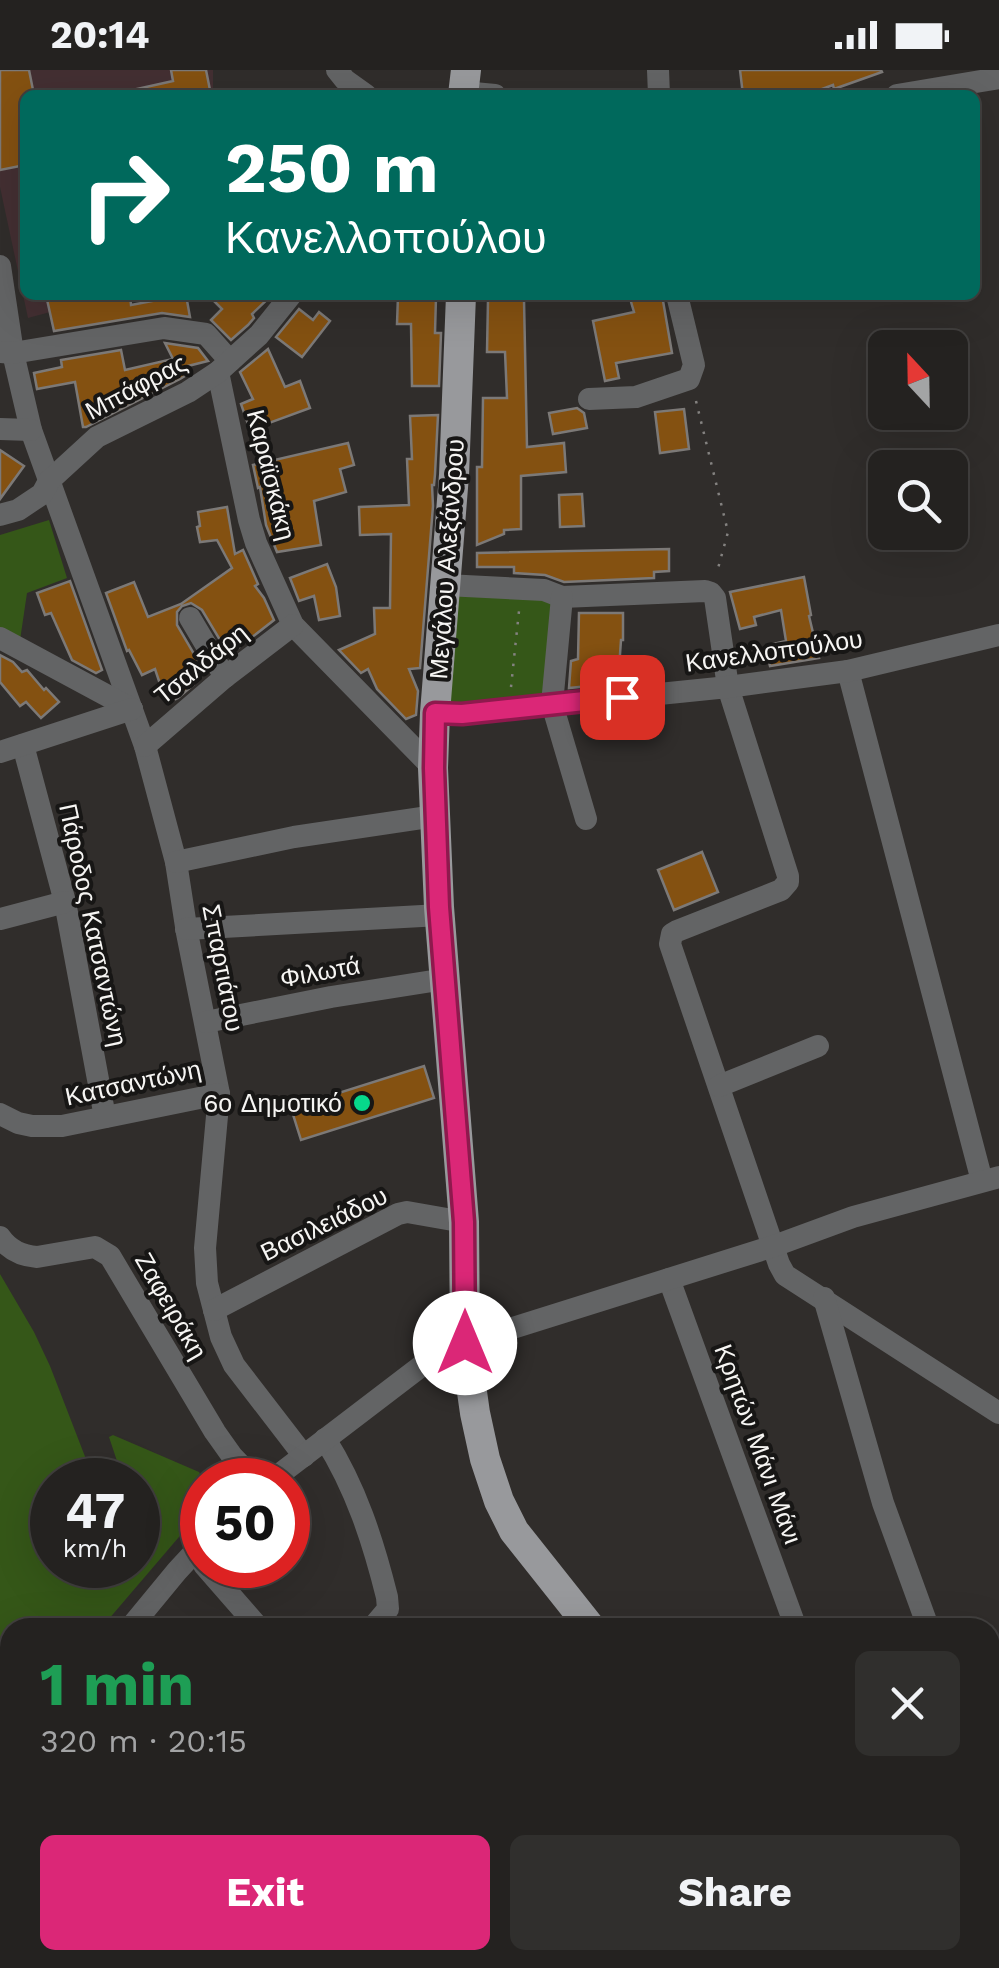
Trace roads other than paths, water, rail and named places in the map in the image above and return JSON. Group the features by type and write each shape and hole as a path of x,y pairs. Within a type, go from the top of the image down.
{"main road":[{"name":"Μεγάλου Αλεξάνδρου","path":"460,300 456,440 434,768 440,916 464,1222 465,1343 478,1428 499,1501 514,1532 582,1618"}],"street":[{"path":"337,70 359,90"},
{"path":"921,90 992,75"},
{"name":"Σπαρτιάτου","path":"1,275 6,352 145,746 176,862 218,1094 205,1248 207,1283 226,1352 304,1456"},
{"name":"Μπάφρας","path":"0,515 18,510 42,494 49,481 97,437 188,392 224,366 259,335 287,300"},
{"path":"589,399 645,395 689,379 692,358 677,300"},
{"path":"6,352 164,328 206,334 224,366"},
{"name":"Καραϊσκάκη","path":"224,366 249,520 293,625 434,768"},
{"path":"0,429 31,430"},
{"path":"446,585 544,590 562,597 705,591 716,598 728,687 788,882 781,890 676,930 670,939 779,1264 786,1275 999,1413"},
{"path":"562,597 552,704 586,819"},
{"path":"190,618 225,676"},
{"name":"Τσαλδάρη","path":"145,746 225,676 293,625"},
{"name":"Κανελλοπούλου","path":"435,713 462,714 848,672 999,635"},
{"path":"0,638 132,709"},
{"path":"301,1458 420,1367 465,1343 774,1246 853,1217 990,1179 848,672"},
{"path":"0,752 132,709"},
{"name":"Πάροδος Κατσαντώνη","path":"23,745 65,902 105,1118"},
{"path":"176,862 435,816"},
{"path":"0,919 65,902"},
{"path":"186,928 440,916"},
{"name":"Φιλωτά","path":"206,1022 446,978"},
{"path":"719,1086 818,1046"},
{"name":"Κατσαντώνη","path":"0,1114 18,1123 48,1128 218,1094"},
{"name":"Βασιλειάδου","path":"214,1310 398,1214 408,1212 464,1222"},
{"name":"Ζαφειράκη","path":"0,1237 10,1248 29,1257 96,1247 110,1256 214,1432 234,1458"},
{"name":"Κρητών Μάνι Μάνι","path":"669,1279 792,1618"},
{"path":"824,1298 882,1502 925,1618"},
{"path":"325,1440 345,1472 366,1523 387,1596 388,1609 380,1618"},
{"path":"140,1618 180,1577"},
{"path":"226,1588 250,1618"}],"place":[{"name":"6ο Δημοτικό","path":"362,1103"}]}
